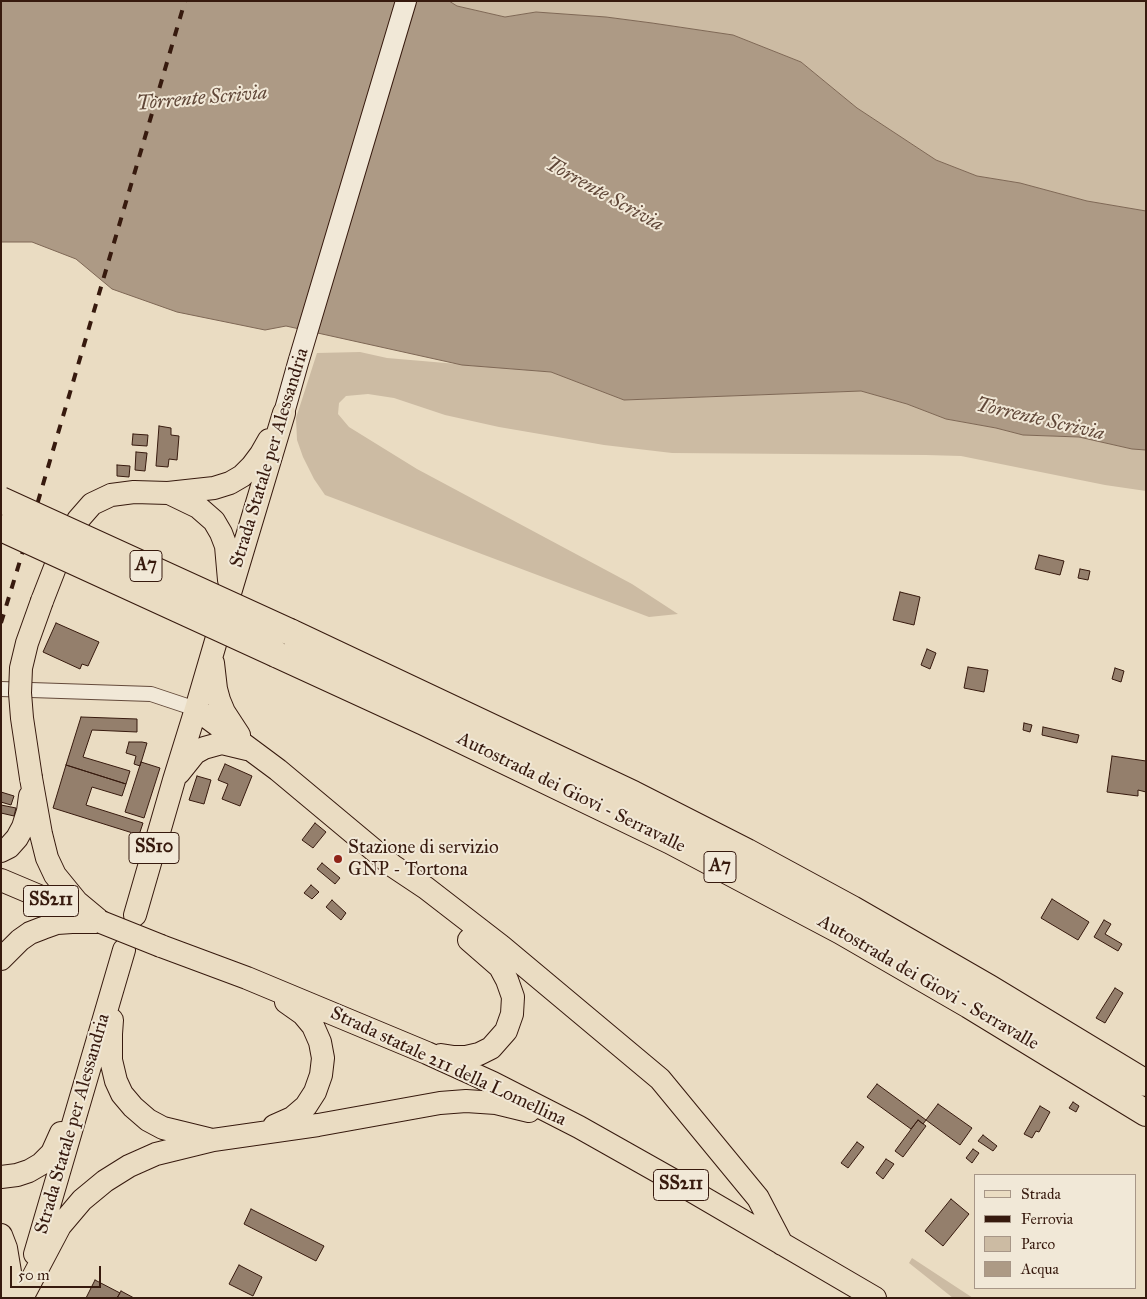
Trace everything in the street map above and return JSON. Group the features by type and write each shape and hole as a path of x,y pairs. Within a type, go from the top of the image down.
{"highway":[{"name":"Autostrada dei Giovi - Serravalle","path":"1,500 290,632 616,786 747,852 852,909 989,988 1146,1083"},
{"name":"Autostrada dei Giovi - Serravalle","path":"1,528 522,768 696,854 841,931 969,1005 1146,1114"}],"main road":[{"name":"Strada Statale per Alessandria","path":"134,915 406,1"},
{"path":"102,922 77,902 55,875 47,858 41,834 22,718 20,693 21,668 27,643 42,601 63,547 78,520 92,504 111,495 134,492 168,493 214,488 230,483 242,476 262,454 284,413"},
{"path":"168,493 198,507 214,521 221,532 226,546 230,592"},
{"path":"212,655 219,700 232,725 250,750"},
{"path":"196,709 278,770 393,866 426,888 501,946 660,1079 758,1198 782,1244"},
{"path":"174,780 195,753 204,748 222,743 250,750"},
{"path":"1,851 9,847 23,827 28,811 31,778"},
{"path":"393,866 433,910 500,967 513,997 512,1014 506,1030 491,1048 479,1054 466,1057 427,1053"},
{"name":"Strada statale 211 della Lomellina","path":"1,880 161,946 247,978 427,1053 493,1083 579,1127 875,1298"},
{"path":"1,958 25,937 43,928 72,922 102,922"},
{"name":"Strada Statale per Alessandria","path":"22,1298 124,950"},
{"path":"118,974 110,1034 111,1060 116,1081 122,1094 148,1120 163,1128 213,1140"},
{"path":"247,978 303,1014 313,1026 320,1042 323,1058 321,1075 315,1092 306,1106 292,1118 262,1132"},
{"path":"1,1177 29,1171 41,1164 52,1153 88,1073"},
{"path":"22,1298 60,1226 82,1200 105,1180 129,1166 156,1154 213,1140 318,1125 440,1103 466,1101 496,1104 524,1110 579,1127"},
{"path":"1,1235 6,1248 10,1272 10,1298"}],"street":[{"path":"1,689 151,694 196,709"}],"green space":[{"path":"449,1 1146,1 1146,211 1087,201 1020,183 977,176 936,160 857,108 801,62 733,35 606,17 536,12 505,17 457,6"},
{"path":"360,352 387,358 551,372 624,400 861,391 907,404 946,419 1023,435 1079,437 1132,449 1146,450 1146,491 1105,485 961,456 672,453 604,445 499,427 445,415 394,398 368,394 346,396 339,403 338,414 349,427 417,469 632,584 678,614 649,617 325,495 314,479 303,457 297,440 296,418 317,353"},
{"path":"912,1258 973,1298 953,1298 909,1263"}],"water":[{"name":"Torrente Scrivia","path":"1,1 449,1 457,6 505,17 536,12 606,17 733,35 801,62 857,108 936,160 977,176 1020,183 1087,201 1146,211 1146,450 1132,449 1079,437 1023,435 946,419 907,404 861,391 624,400 551,372 462,365 286,326 265,330 177,312 112,289 76,259 32,242 1,242"}],"building":[{"path":"159,426 171,428 171,435 179,436 177,460 169,459 168,467 156,466"},
{"path":"133,434 148,435 147,446 132,445"},
{"path":"136,452 147,453 145,471 135,470"},
{"path":"117,465 130,466 129,477 117,476"},
{"path":"1039,555 1064,561 1060,575 1035,569"},
{"path":"1080,569 1090,571 1088,580 1078,578"},
{"path":"900,592 920,597 914,625 893,620"},
{"path":"56,623 99,642 88,666 82,664 80,669 43,652"},
{"path":"927,649 936,653 930,669 921,665"},
{"path":"968,667 988,670 984,692 964,688"},
{"path":"1115,668 1124,671 1121,682 1112,679"},
{"path":"81,717 137,719 137,732 92,730 83,757 130,771 126,784 66,765"},
{"path":"1024,723 1032,725 1030,732 1023,730"},
{"path":"1043,727 1079,735 1077,743 1042,735"},
{"path":"129,742 147,743 140,766 134,764 136,756 126,753"},
{"path":"1112,756 1146,761 1146,792 1138,790 1138,796 1107,792"},
{"path":"141,762 160,768 144,818 125,812"},
{"path":"225,764 252,776 240,806 222,799 228,784 218,780"},
{"path":"66,765 126,784 122,796 92,787 86,805 143,823 139,835 53,808"},
{"path":"197,776 211,780 204,804 189,800"},
{"path":"1,792 14,796 11,805 1,802"},
{"path":"1,805 16,808 14,816 1,813"},
{"path":"315,823 326,832 313,848 302,840"},
{"path":"322,863 340,878 335,884 317,869"},
{"path":"311,885 319,892 312,899 304,893"},
{"path":"1052,899 1089,922 1078,940 1041,918"},
{"path":"332,900 346,913 341,920 326,907"},
{"path":"1104,920 1111,924 1105,934 1122,944 1118,951 1094,937"},
{"path":"1115,988 1123,993 1105,1023 1096,1018"},
{"path":"877,1084 926,1120 923,1124 918,1120 911,1129 867,1097"},
{"path":"1073,1102 1079,1106 1076,1112 1069,1108"},
{"path":"938,1104 972,1128 960,1145 926,1120"},
{"path":"1040,1106 1050,1112 1039,1132 1036,1131 1032,1138 1024,1134"},
{"path":"918,1120 926,1126 903,1157 895,1151"},
{"path":"983,1135 997,1146 993,1151 978,1141"},
{"path":"857,1142 864,1147 848,1168 841,1163"},
{"path":"973,1149 979,1153 972,1163 966,1158"},
{"path":"886,1159 894,1164 883,1179 876,1173"},
{"path":"951,1199 969,1214 943,1246 925,1231"},
{"path":"251,1209 324,1246 316,1261 244,1224"},
{"path":"239,1265 262,1277 253,1296 229,1284"},
{"path":"95,1280 120,1293 117,1298 86,1298"},
{"path":"121,1291 134,1298 117,1298"}],"railway":[{"path":"1,623 185,1"}],"place":[{"name":"Stazione di servizio GNP - Tortona","path":"338,859"}]}
